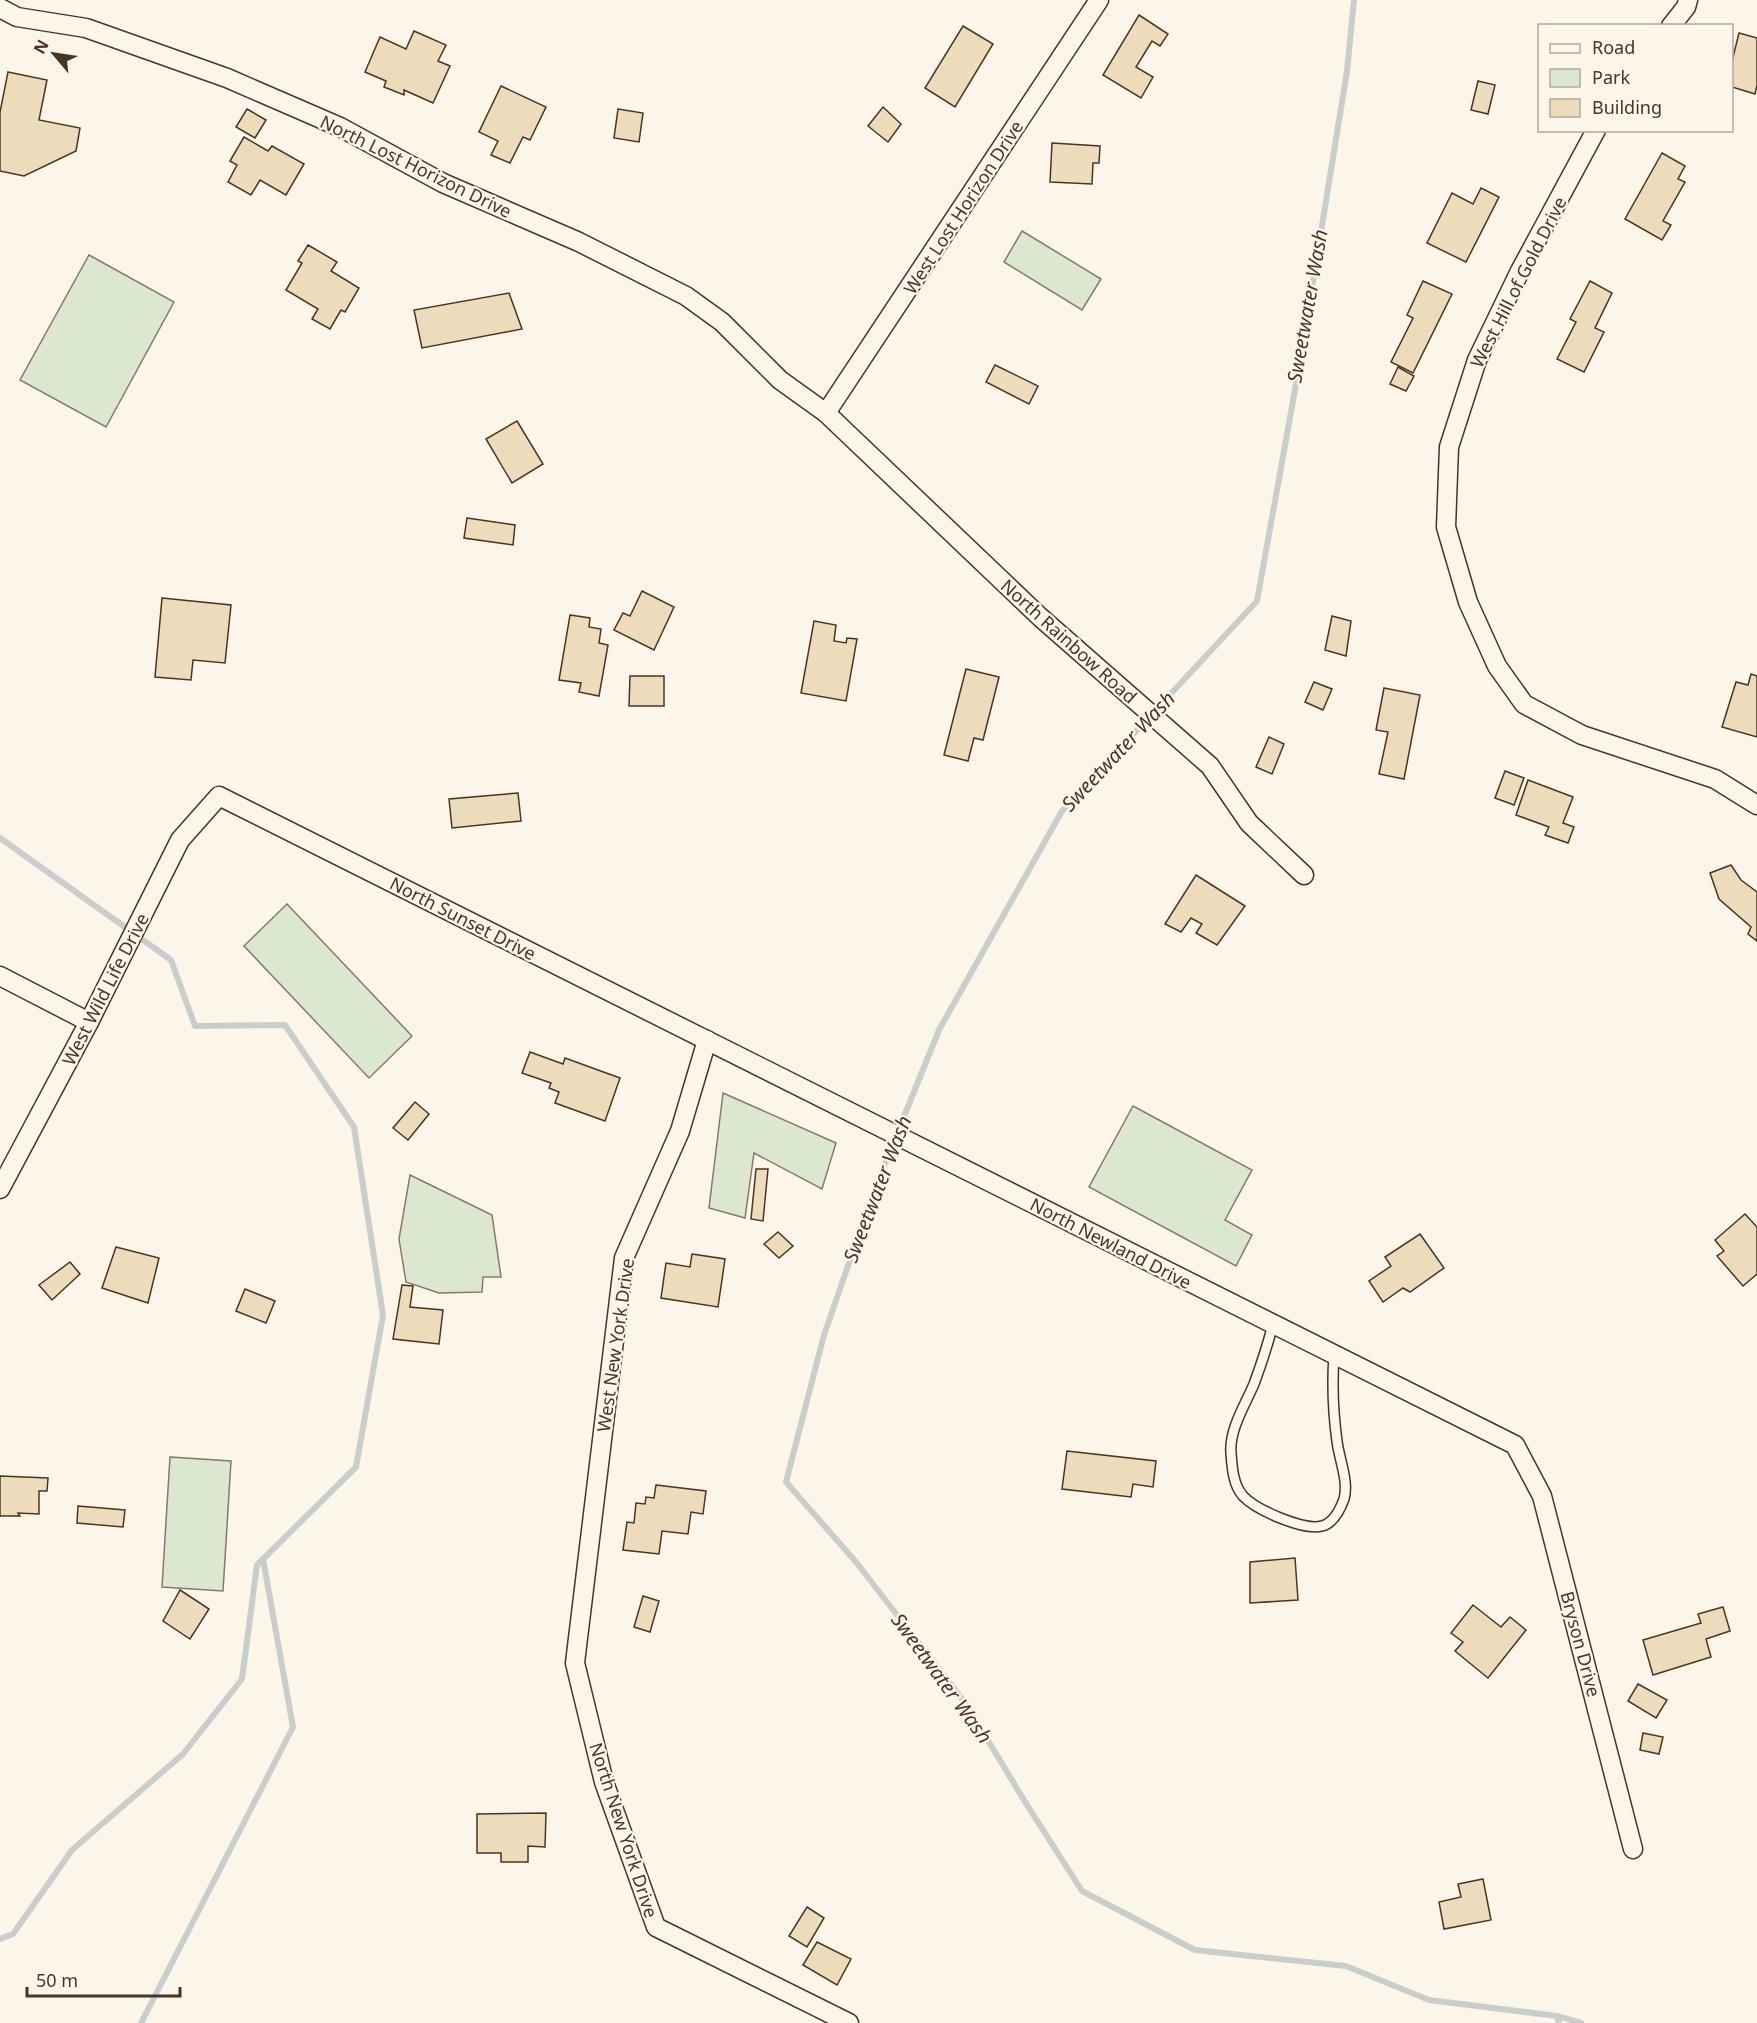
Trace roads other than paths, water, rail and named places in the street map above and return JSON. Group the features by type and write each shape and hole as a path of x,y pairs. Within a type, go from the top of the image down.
{"street":[{"name":"West Lost Horizon Drive","path":"826,413 1099,0"},
{"path":"1673,24 1686,7 1688,0"},
{"name":"North Lost Horizon Drive","path":"0,8 17,17 86,28 227,78 340,127 443,183 579,242 686,296 722,322 780,380 826,413"},
{"name":"West Hill of Gold Drive","path":"1595,132 1520,271 1477,360 1449,447 1446,527 1468,602 1497,666 1524,704 1582,735 1715,779 1757,805"},
{"name":"North Rainbow Road","path":"826,413 1040,616 1210,766 1249,823 1304,875"},
{"name":"West Wild Life Drive","path":"0,1189 89,1022 180,840 219,796"},
{"name":"North Sunset Drive","path":"219,796 707,1040"},
{"path":"0,975 89,1022"},
{"name":"North Newland Drive","path":"707,1040 1515,1445"},
{"name":"West New York Drive","path":"575,1663 624,1258 680,1131 707,1040"},
{"name":"Bryson Drive","path":"1515,1445 1542,1496 1633,1849"},
{"name":"North New York Drive","path":"575,1663 604,1782 656,1927 849,2023"}],"lane":[{"path":"1274,1324 1254,1384 1235,1429 1231,1450 1235,1481 1244,1496 1262,1510 1297,1525 1322,1526 1338,1515 1345,1496 1335,1417 1334,1355"}],"waterway":[{"name":"Sweetwater Wash","path":"1354,0 1347,71 1300,362 1257,601 1062,811 939,1030 875,1188 824,1335 786,1482 856,1562 966,1704 1082,1891 1195,1950 1346,1966 1429,2000 1557,2016 1559,2023"},
{"path":"0,838 171,960 195,1026 285,1025 354,1127 383,1315 356,1467 257,1565 242,1679 183,1754 72,1850 13,1934 0,1939"},
{"path":"141,2023 293,1727 263,1559"},
{"path":"1557,2016 1581,2023"}]}
